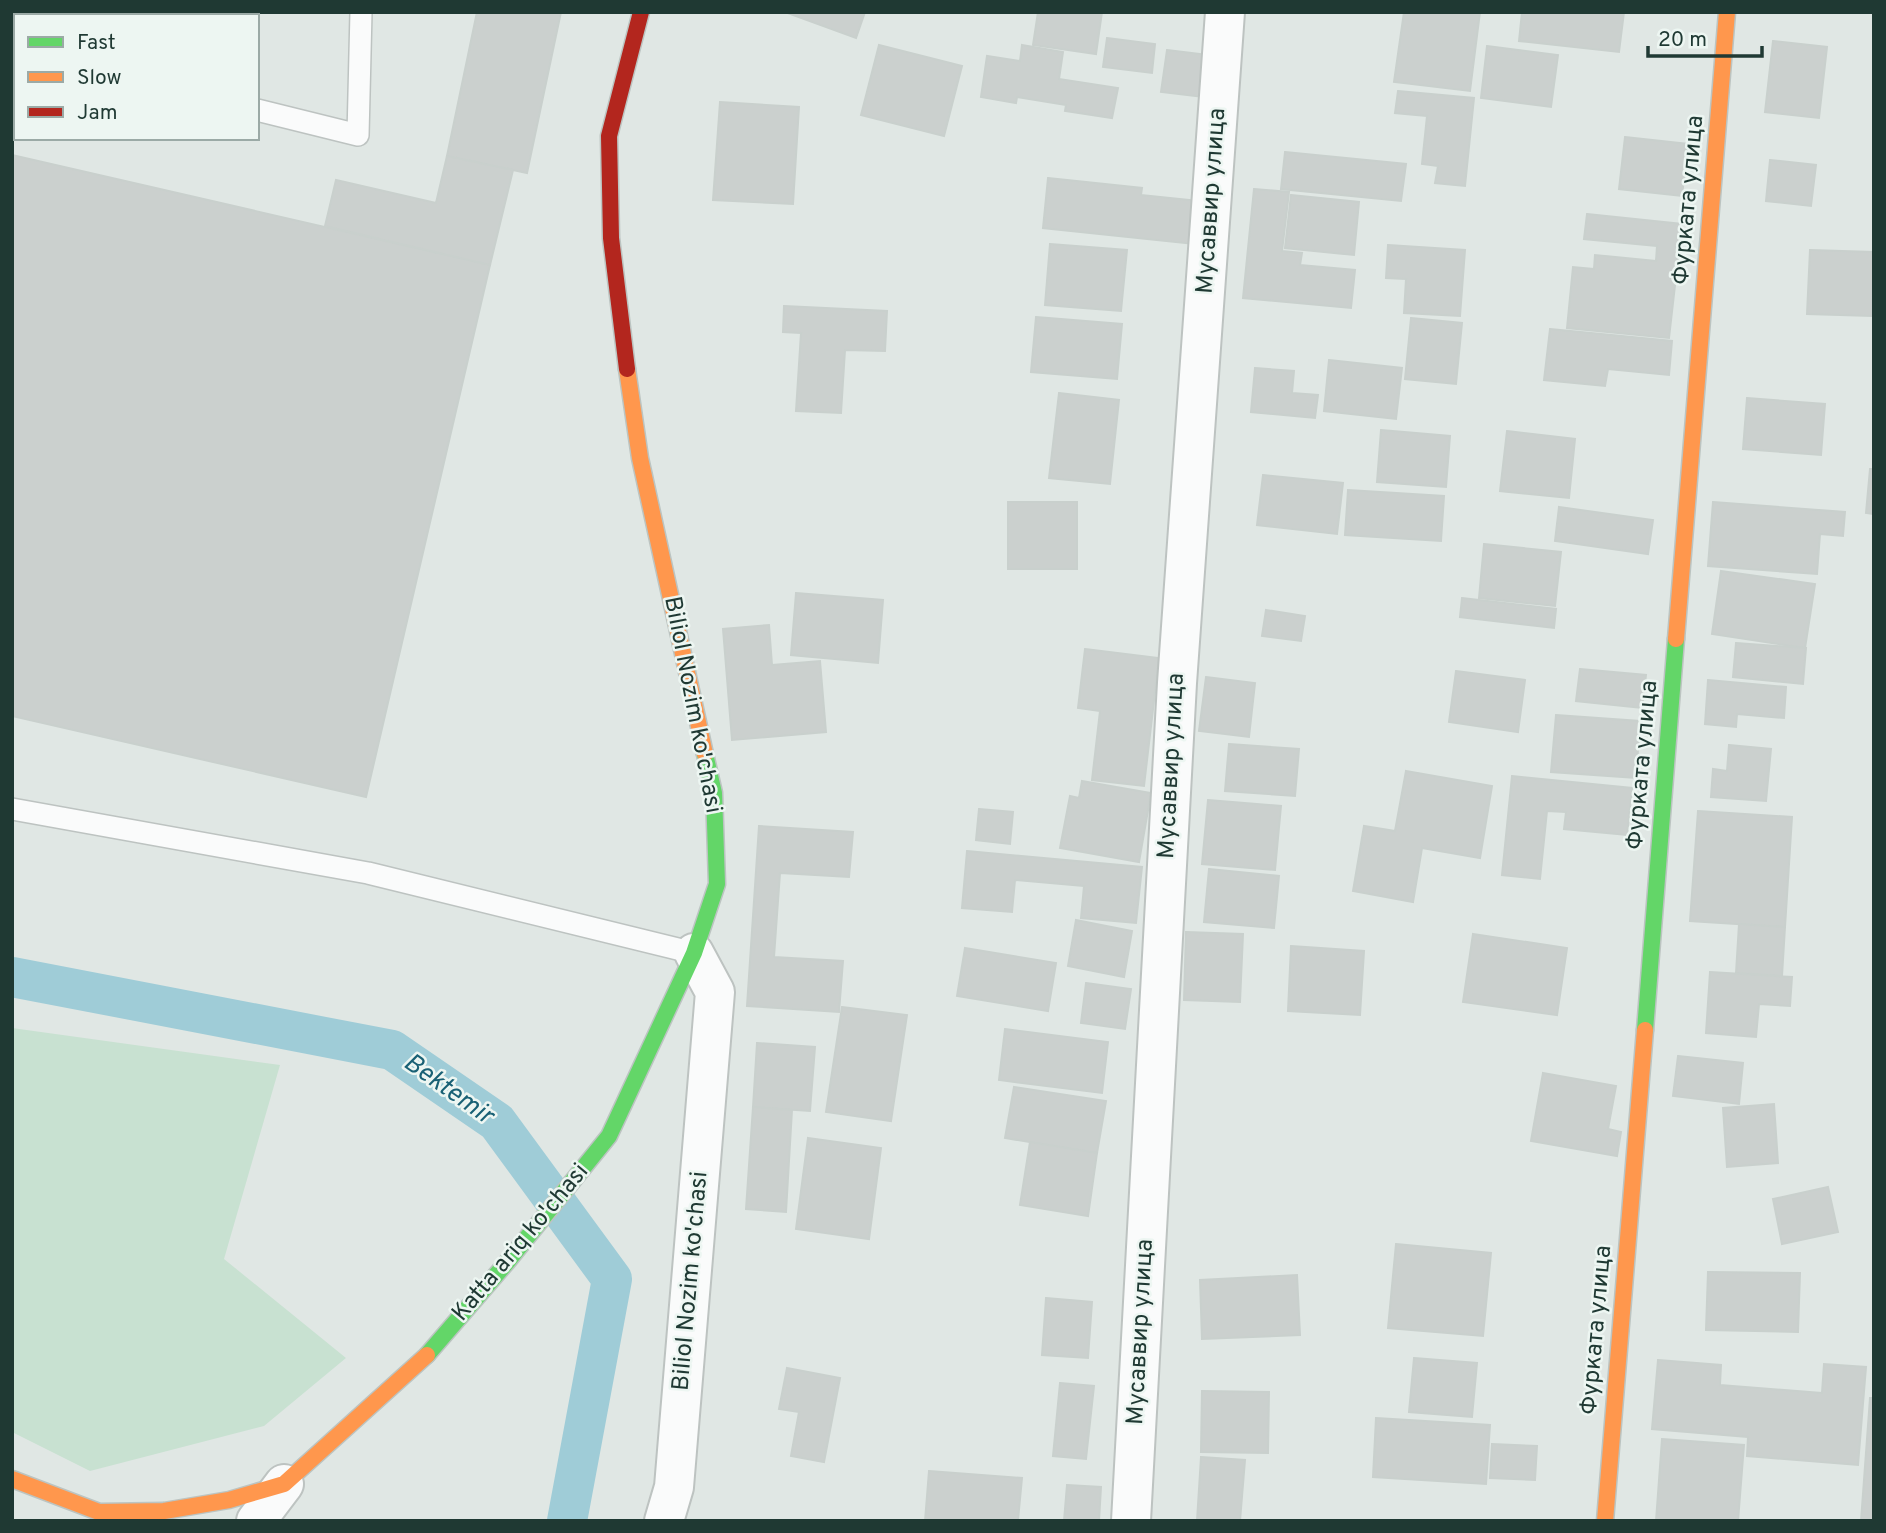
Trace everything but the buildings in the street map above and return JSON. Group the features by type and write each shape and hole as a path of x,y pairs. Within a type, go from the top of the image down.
{"street":[{"name":"Biliol Nozim ko'chasi","path":"641,12 609,136 611,238 640,458 714,793 717,884 694,953 715,992 674,1487 664,1521"},
{"name":"Мусаввир улица","path":"1131,1521 1177,683 1225,12"},
{"name":"Фурката улица","path":"1605,1521 1727,12"},
{"name":"Katta ariq ko'chasi","path":"256,1521 284,1484 422,1361 508,1261 609,1136 694,953"},
{"name":"Katta ariq ko'chasi","path":"12,1479 101,1516 164,1511 229,1500 284,1484"}],"lane":[{"path":"259,110 358,135 361,12"},
{"path":"12,809 368,873 694,953"}],"green space":[{"path":"12,1028 280,1065 224,1259 346,1358 264,1426 90,1471 12,1432"}],"waterway":[{"name":"Bektemir","path":"12,977 392,1050 497,1122 612,1279 567,1521"}],"traffic: fast":[{"path":"1645,1030 1676,639"},
{"path":"427,1355 508,1261 609,1136 694,953 717,884 714,793 705,754"}],"traffic: slow":[{"path":"1676,639 1727,12"},
{"path":"627,369 640,458 705,754"},
{"path":"1605,1521 1645,1030"},
{"path":"12,1479 99,1512 164,1511 229,1500 284,1484 427,1355"}],"traffic: jam":[{"path":"627,369 611,238 609,136 641,12"}]}
